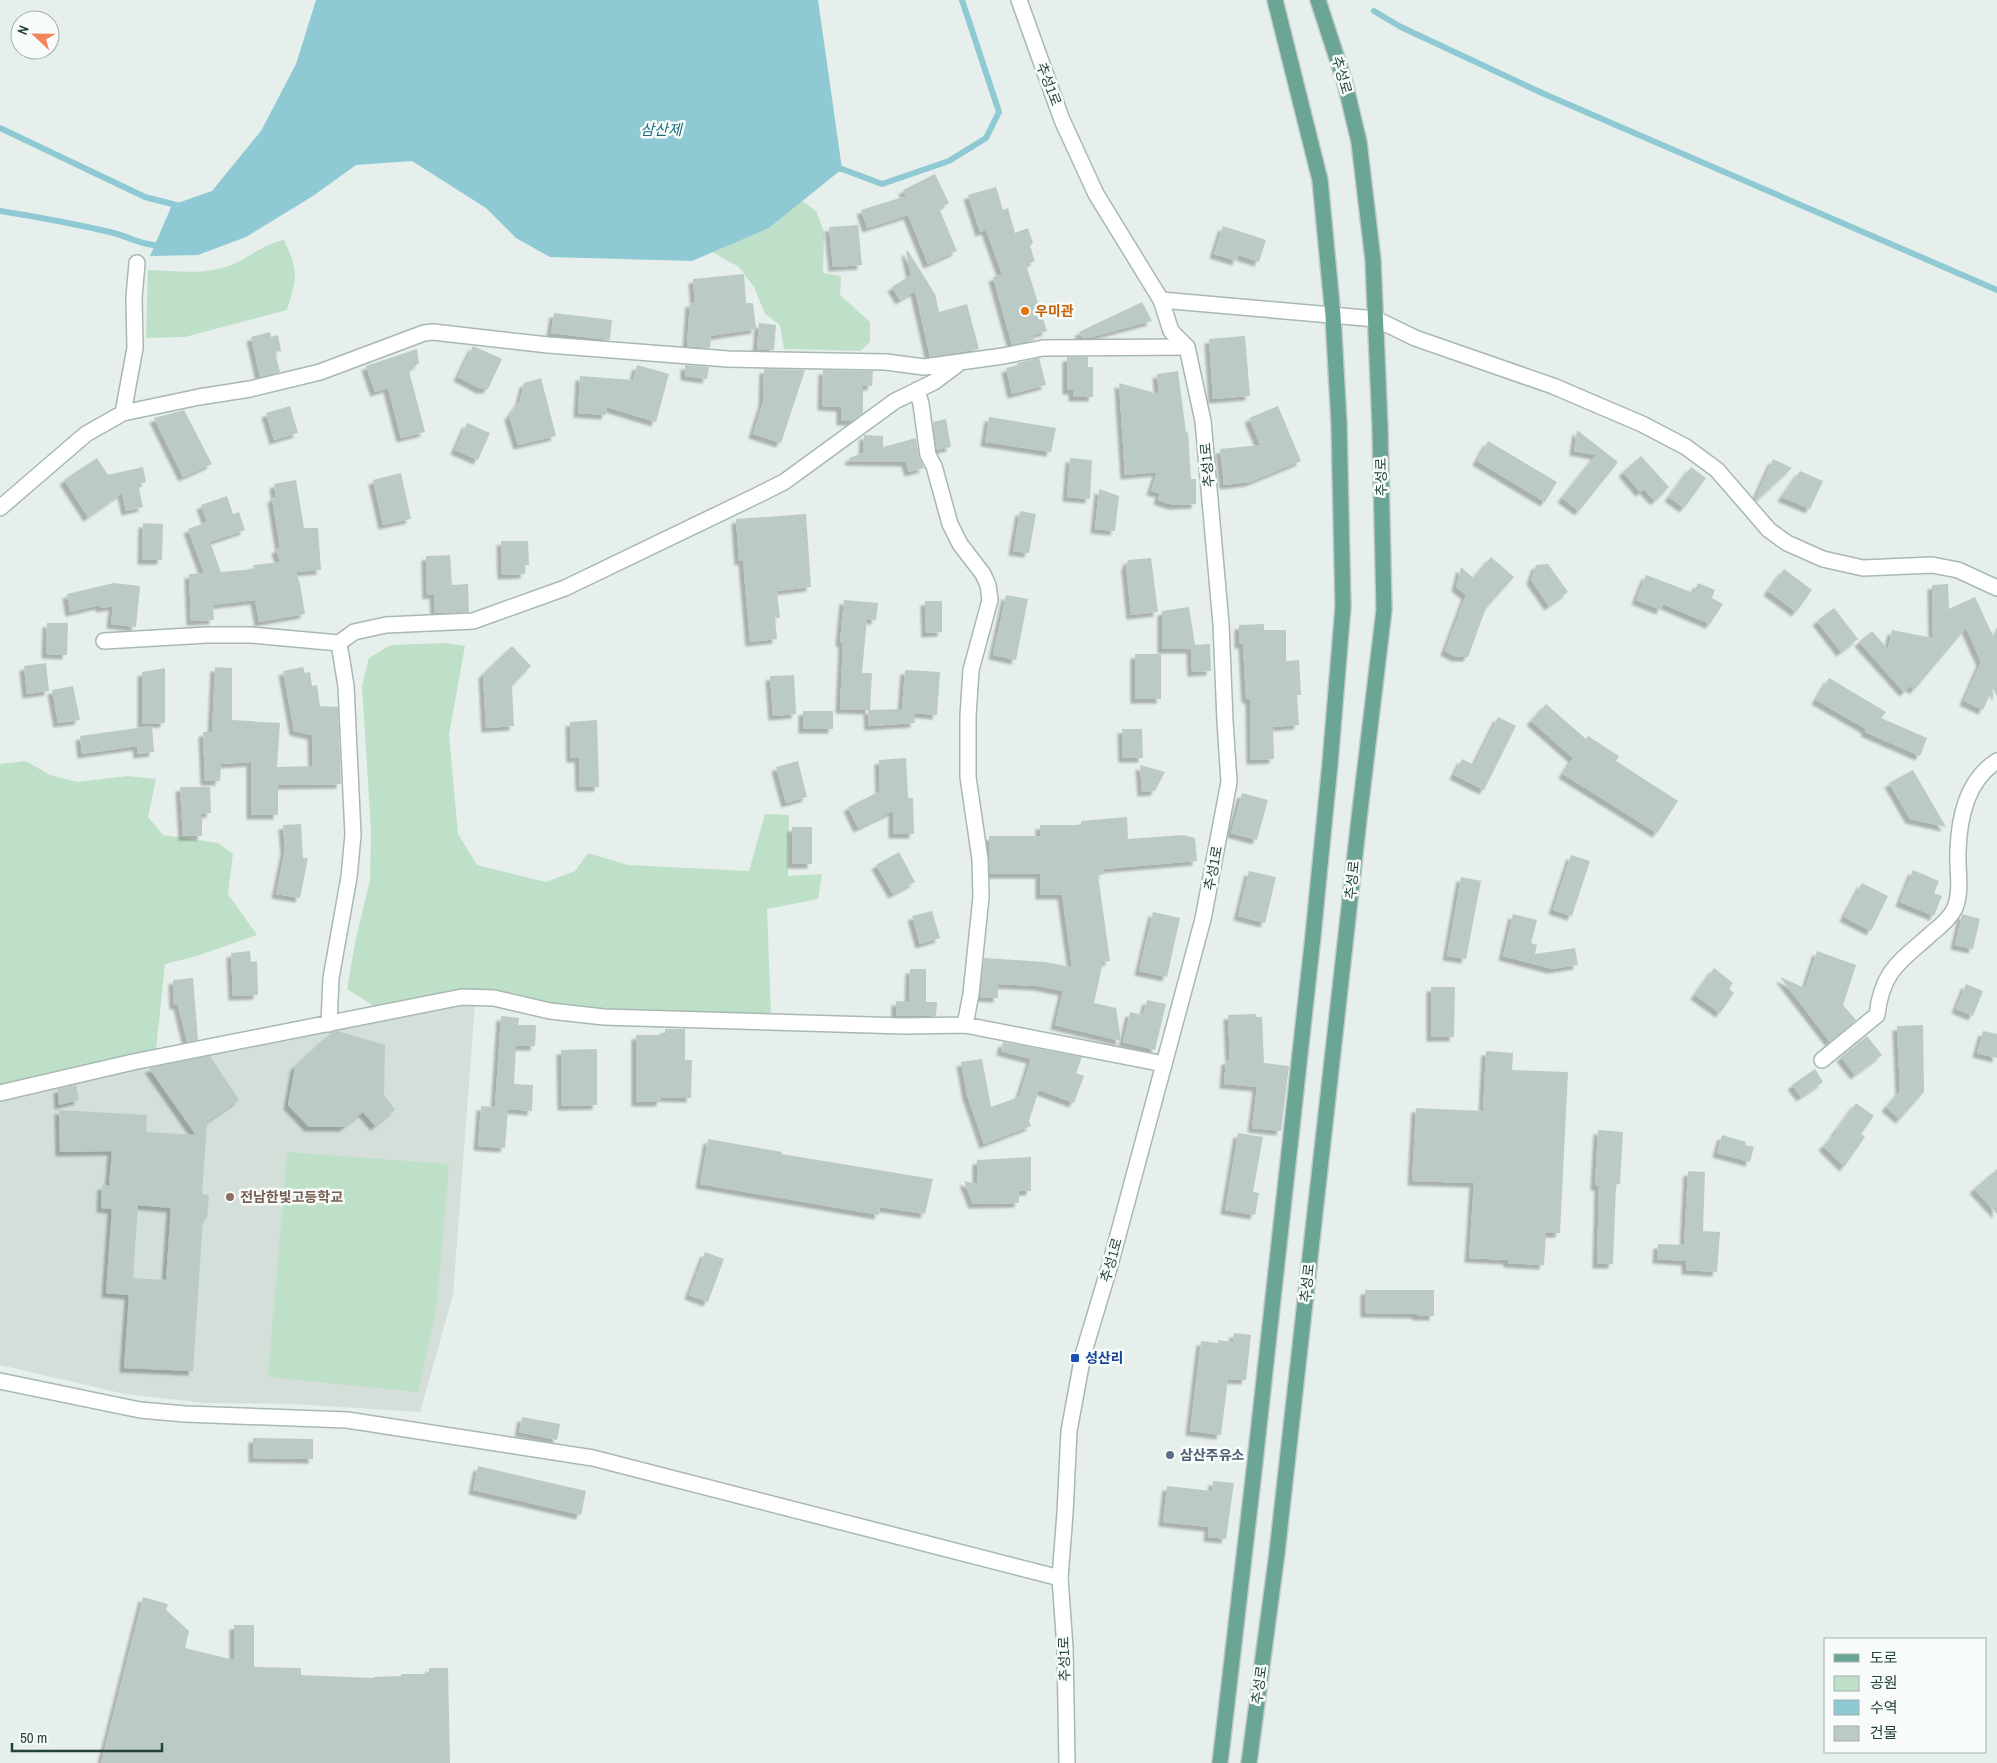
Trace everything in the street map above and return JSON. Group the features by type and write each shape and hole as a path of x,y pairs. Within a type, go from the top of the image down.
{"main road":[{"path":"1220,1763 1256,1461 1313,936 1343,606 1339,424 1333,316 1320,180 1275,0"},
{"name":"추성로","path":"1249,1763 1277,1553 1384,610 1373,260 1359,142 1345,83 1318,0"}],"street":[{"name":"추성1로","path":"1019,0 1062,120 1096,194 1161,300 1171,331 1187,347 1203,421 1222,624 1229,782 1202,919 1110,1265 1083,1355 1069,1431 1066,1513 1060,1578 1065,1648 1067,1763"},
{"path":"123,414 135,348 134,296 137,263"},
{"path":"1161,300 1376,319 1415,338 1553,386 1642,424 1677,443 1717,470 1769,530 1788,543 1823,559 1863,568 1932,565 1958,570 1997,588"},
{"path":"0,508 86,434 123,414 320,372 424,333 434,332 548,345 728,359 886,362 924,367 1003,356 1043,348 1187,347"},
{"path":"104,641 206,635 251,635 338,643 354,632 386,625 473,621 565,588 784,482 895,401 934,382 962,362"},
{"path":"917,390 921,404 928,455 934,466 950,524 960,544 983,574 988,584 990,600 971,670 968,777 980,859 981,897 971,994 965,1025"},
{"path":"328,1024 331,978 349,878 353,836 346,686 338,643"},
{"path":"1822,1060 1877,1015 1879,997 1892,969 1952,913 1959,892 1958,852 1964,808 1976,782 1986,769 1997,760"},
{"path":"0,1093 133,1062 462,997 494,998 550,1011 604,1017 904,1026 965,1025 1164,1064"},
{"path":"0,1381 140,1410 185,1414 347,1420 593,1458 1060,1578"}],"shaded area":[{"name":"전남한빛고등학교","path":"475,1004 453,1295 420,1412 293,1404 204,1403 125,1394 0,1365 0,1099 162,1060"}],"green space":[{"path":"802,201 816,211 824,232 823,273 841,276 840,295 870,322 870,342 860,351 784,349 780,325 765,314 754,287 739,267 712,252 769,228"},
{"path":"284,240 295,274 287,310 185,337 146,338 148,270 192,272 215,270 236,263 265,247"},
{"path":"444,643 465,646 449,734 458,834 477,865 546,882 575,871 588,853 628,865 749,871 765,814 789,815 788,876 822,874 818,899 767,909 771,1015 694,1015 552,1007 493,992 378,1009 347,989 356,938 370,880 371,830 362,686 369,658 391,645"},
{"path":"26,761 50,775 77,782 128,776 156,779 148,817 163,835 218,843 233,854 228,894 257,935 197,956 165,964 156,1050 0,1087 0,764"},
{"path":"287,1152 449,1164 437,1305 418,1392 268,1377"}],"water":[{"name":"삼산제","path":"316,0 818,0 842,169 769,228 692,261 550,257 516,238 486,208 412,161 356,165 313,196 246,237 198,255 150,256 172,205 212,191 261,131 296,64"}],"building":[{"path":"935,174 949,203 939,208 957,251 928,264 908,215 867,228 861,210 906,196 903,190"},
{"path":"996,187 1003,210 1008,208 1015,233 1028,228 1033,243 1030,246 1035,261 1026,265 1047,331 1033,335 1034,340 1012,345 993,277 1002,274 986,230 980,232 968,195"},
{"path":"858,225 862,265 833,267 829,227"},
{"path":"1223,226 1266,240 1259,262 1238,255 1237,261 1214,254"},
{"path":"908,251 935,294 939,312 967,304 979,349 930,357 915,291 900,300 892,287 911,275 906,252"},
{"path":"744,274 746,303 753,303 756,329 711,336 710,348 687,346 690,302 695,303 693,279"},
{"path":"1142,302 1152,321 1082,338 1079,332"},
{"path":"554,313 612,320 610,340 551,333"},
{"path":"759,323 776,325 774,350 757,350"},
{"path":"270,332 271,337 278,335 281,351 275,352 280,372 260,377 251,337"},
{"path":"1245,336 1250,396 1213,399 1209,339"},
{"path":"473,346 502,359 488,389 481,389 458,377"},
{"path":"417,349 419,363 409,371 425,432 401,438 388,388 375,392 366,366"},
{"path":"1067,357 1088,357 1088,367 1093,367 1093,397 1073,397 1073,390 1067,390"},
{"path":"1039,358 1046,385 1012,394 1006,368 1018,365 1017,363"},
{"path":"637,365 669,374 656,422 607,407 606,415 578,413 580,376 633,380"},
{"path":"685,365 709,367 707,379 685,376"},
{"path":"764,369 805,370 781,443 753,434 763,402"},
{"path":"823,370 873,371 872,386 863,386 863,413 852,421 841,421 841,407 822,406"},
{"path":"1178,371 1186,433 1188,432 1191,479 1196,479 1196,504 1173,505 1158,500 1160,493 1151,491 1157,472 1125,475 1119,383 1159,394 1157,374"},
{"path":"541,378 556,436 518,445 509,416 520,401 524,383"},
{"path":"290,406 298,433 274,440 266,413"},
{"path":"1278,406 1301,461 1250,482 1224,485 1220,449 1260,445 1249,418"},
{"path":"184,410 212,464 183,477 154,418"},
{"path":"989,417 1056,428 1051,452 985,442"},
{"path":"946,419 951,447 937,450 933,422"},
{"path":"467,423 490,433 478,460 455,450"},
{"path":"1577,430 1618,462 1579,511 1562,498 1596,455 1574,451"},
{"path":"864,435 883,436 883,447 916,438 919,457 924,468 909,472 906,462 850,461 849,458 863,453"},
{"path":"1488,441 1557,482 1545,502 1477,461"},
{"path":"1641,456 1669,487 1655,501 1644,489 1640,492 1623,472"},
{"path":"97,458 108,475 143,467 146,482 138,484 143,507 126,511 122,493 88,517 64,480"},
{"path":"1070,458 1092,460 1090,499 1067,497"},
{"path":"1773,459 1792,468 1756,501 1755,499"},
{"path":"1691,467 1706,478 1684,508 1669,497"},
{"path":"1800,471 1823,481 1810,509 1782,497"},
{"path":"401,473 411,519 383,525 373,480"},
{"path":"296,480 304,528 318,528 321,570 296,572 305,614 259,622 255,600 213,605 214,620 191,621 189,574 204,573 188,529 207,522 201,505 227,496 233,514 239,512 245,530 210,542 221,572 254,569 253,565 280,562 276,549 280,548 272,498 276,497 274,484"},
{"path":"1099,489 1119,496 1115,531 1095,529"},
{"path":"1020,511 1036,514 1029,553 1013,551"},
{"path":"806,514 811,587 777,591 780,618 775,618 777,639 750,642 743,560 739,561 736,519"},
{"path":"143,523 163,524 162,560 142,560"},
{"path":"501,541 528,541 529,565 525,565 525,574 502,575"},
{"path":"450,555 452,585 468,584 469,612 435,613 434,594 427,595 426,556"},
{"path":"1491,557 1514,577 1486,608 1468,657 1456,657 1445,651 1466,595 1456,587 1461,567 1473,578"},
{"path":"1151,558 1158,612 1131,615 1126,567 1128,560"},
{"path":"1548,564 1568,592 1549,606 1531,580 1536,565"},
{"path":"1784,569 1812,590 1796,612 1768,591"},
{"path":"1646,575 1694,593 1698,583 1715,590 1712,598 1723,604 1710,624 1663,604 1661,610 1636,600"},
{"path":"114,583 140,586 136,627 111,624 113,606 101,608 100,605 70,612 67,594"},
{"path":"1948,584 1949,609 1975,597 1993,636 1997,627 1997,697 1993,688 1983,710 1964,701 1981,662 1966,628 1914,690 1910,686 1904,692 1859,642 1872,631 1888,649 1892,630 1933,638 1932,585"},
{"path":"1006,595 1028,599 1016,660 993,655"},
{"path":"844,600 878,603 876,620 867,619 862,673 872,673 870,710 840,709 843,643 840,642"},
{"path":"925,601 942,601 942,632 926,633"},
{"path":"1189,607 1195,645 1210,644 1211,671 1192,672 1191,649 1162,649 1162,611"},
{"path":"1834,608 1858,639 1841,652 1817,621"},
{"path":"47,623 68,623 67,655 46,654"},
{"path":"1264,624 1264,630 1286,630 1286,661 1299,660 1301,695 1297,695 1299,725 1273,727 1274,759 1251,760 1250,700 1246,698 1243,644 1239,644 1239,625"},
{"path":"512,646 531,666 512,686 514,726 486,728 483,674"},
{"path":"1135,654 1161,654 1161,699 1135,699"},
{"path":"46,663 49,691 27,694 24,666"},
{"path":"215,667 232,668 232,720 280,723 277,767 313,766 312,735 294,731 283,671 303,667 305,673 310,672 312,686 317,685 320,706 338,707 341,784 278,785 278,815 251,815 251,762 221,764 220,781 205,781 203,732 212,732"},
{"path":"165,668 165,723 142,724 142,672"},
{"path":"905,670 940,672 937,715 914,713 915,723 869,726 868,710 902,709"},
{"path":"794,675 796,714 773,716 770,676"},
{"path":"1829,678 1886,712 1881,718 1927,738 1920,756 1865,732 1866,729 1816,700"},
{"path":"73,686 80,720 58,723 52,690"},
{"path":"1546,704 1586,739 1588,736 1619,756 1616,761 1678,801 1657,833 1563,774 1573,758 1531,721"},
{"path":"803,711 833,711 833,729 803,729"},
{"path":"1498,717 1516,726 1484,790 1454,775 1462,759 1474,765"},
{"path":"597,720 599,787 580,787 579,758 571,758 570,722"},
{"path":"152,726 154,752 138,754 137,746 82,754 80,736"},
{"path":"1122,729 1142,729 1143,758 1123,758"},
{"path":"906,758 908,798 913,798 914,834 893,834 893,811 858,828 848,807 880,791 879,760"},
{"path":"798,761 807,797 786,803 776,767"},
{"path":"1140,765 1165,772 1155,791 1142,792"},
{"path":"1913,770 1946,827 1910,819 1889,783"},
{"path":"180,787 210,787 211,813 202,814 202,836 183,836"},
{"path":"1242,793 1268,800 1257,840 1231,833"},
{"path":"1127,817 1128,839 1183,835 1195,838 1197,861 1103,869 1104,874 1098,875 1110,961 1103,962 1094,1003 1116,1008 1121,1041 1055,1025 1063,991 1038,986 998,984 998,998 980,997 984,958 1045,962 1072,967 1062,895 1040,895 1040,874 990,874 989,836 1040,836 1040,825 1081,825 1081,821"},
{"path":"301,824 303,858 308,858 300,898 276,894 285,850 283,825"},
{"path":"792,827 812,827 812,864 792,864"},
{"path":"899,852 915,882 893,894 876,865"},
{"path":"1571,855 1590,861 1572,916 1553,910"},
{"path":"1913,870 1939,881 1934,893 1942,896 1934,916 1900,902"},
{"path":"1249,871 1276,877 1265,923 1238,916"},
{"path":"1461,877 1481,881 1466,959 1447,956"},
{"path":"1862,883 1888,896 1871,931 1844,917"},
{"path":"932,911 940,938 920,944 912,916"},
{"path":"1153,912 1180,918 1167,977 1139,971"},
{"path":"1513,914 1537,920 1531,943 1537,945 1535,954 1575,948 1578,965 1552,969 1503,956"},
{"path":"1962,914 1980,919 1973,949 1955,945"},
{"path":"250,951 251,962 257,961 258,995 233,996 231,953"},
{"path":"1817,951 1856,965 1843,1005 1856,1020 1830,1042 1780,977 1805,988"},
{"path":"1714,968 1733,983 1729,989 1734,993 1720,1013 1695,995"},
{"path":"910,969 926,969 926,1002 937,1002 936,1016 896,1016 896,1001 909,1002"},
{"path":"193,978 198,1040 187,1042 178,1005 174,1005 173,980"},
{"path":"1966,984 1983,991 1973,1016 1956,1009"},
{"path":"1431,987 1455,987 1454,1037 1431,1037"},
{"path":"1147,1000 1166,1004 1155,1050 1123,1042 1130,1012 1143,1015"},
{"path":"1256,1014 1256,1017 1262,1017 1264,1063 1289,1066 1281,1131 1252,1128 1257,1087 1224,1084 1226,1060 1230,1060 1228,1015"},
{"path":"501,1016 519,1018 518,1025 536,1025 535,1046 516,1046 514,1084 533,1085 532,1111 508,1109 505,1148 478,1146 481,1106 495,1107"},
{"path":"1923,1025 1924,1092 1900,1119 1886,1107 1900,1091 1897,1026"},
{"path":"665,1029 685,1029 685,1060 692,1060 691,1098 661,1097 661,1102 636,1102 636,1035 665,1035"},
{"path":"337,1031 385,1045 384,1095 395,1110 375,1126 363,1112 344,1127 309,1127 288,1105 295,1066 331,1033"},
{"path":"1983,1031 1997,1034 1997,1058 1977,1053"},
{"path":"1867,1036 1882,1055 1855,1075 1841,1057"},
{"path":"1003,1042 1082,1057 1076,1073 1084,1076 1074,1103 1039,1090 1029,1121 1031,1126 984,1144 967,1095 961,1062 982,1059 991,1107 1019,1097 1031,1059 1001,1051"},
{"path":"597,1049 597,1105 562,1106 561,1050"},
{"path":"1486,1051 1513,1053 1512,1070 1568,1072 1560,1233 1546,1233 1544,1265 1508,1263 1508,1260 1469,1258 1474,1183 1412,1181 1416,1108 1483,1111"},
{"path":"210,1056 239,1100 207,1122 202,1194 209,1195 207,1219 203,1219 193,1371 124,1368 129,1295 106,1293 112,1209 101,1208 102,1185 109,1186 112,1151 60,1152 59,1110 147,1115 146,1132 196,1135 149,1068","holes":["138,1205 171,1208 166,1280 133,1278"]},
{"path":"1815,1069 1823,1082 1801,1097 1792,1085"},
{"path":"76,1085 79,1100 59,1105 58,1089"},
{"path":"1856,1103 1874,1116 1861,1134 1865,1137 1844,1167 1823,1146 1836,1133"},
{"path":"1598,1130 1623,1132 1620,1184 1616,1184 1613,1264 1597,1264 1599,1186 1595,1186"},
{"path":"1238,1133 1263,1137 1253,1192 1259,1193 1255,1215 1225,1210"},
{"path":"1722,1135 1746,1142 1745,1145 1754,1147 1750,1162 1717,1153"},
{"path":"708,1139 782,1152 781,1154 933,1179 925,1214 880,1207 879,1215 700,1184"},
{"path":"1031,1157 1031,1191 1019,1191 1019,1203 973,1204 964,1181 977,1184 977,1160"},
{"path":"1997,1169 1997,1214 1974,1189"},
{"path":"1688,1171 1705,1172 1703,1231 1720,1232 1717,1272 1686,1270 1686,1261 1657,1259 1658,1244 1684,1245"},
{"path":"705,1252 724,1259 708,1302 689,1295"},
{"path":"1365,1290 1434,1290 1434,1316 1365,1313"},
{"path":"1234,1333 1251,1335 1246,1380 1228,1379 1221,1435 1190,1431 1201,1341 1218,1343 1218,1340 1233,1342"},
{"path":"522,1417 560,1424 557,1440 519,1432"},
{"path":"253,1438 313,1439 313,1459 253,1458"},
{"path":"478,1466 586,1491 581,1515 473,1490"},
{"path":"1213,1481 1234,1483 1226,1539 1208,1537 1209,1527 1163,1522 1167,1486 1212,1491"},
{"path":"143,1597 168,1604 166,1610 189,1631 185,1648 234,1660 234,1625 254,1625 254,1667 301,1668 301,1675 374,1678 401,1676 401,1674 429,1674 429,1668 448,1668 450,1763 101,1763"}],"waterway":[{"path":"833,168 842,169 882,184 949,161 986,138 999,112 962,0"},
{"path":"1374,11 1401,27 1542,93 1997,290"},
{"path":"0,128 145,197 180,206"},
{"path":"0,211 86,227 114,233 144,243 162,245"}],"place":[{"name":"우미관","path":"1025,311"},
{"name":"전남한빛고등학교","path":"230,1197"},
{"name":"성산리","path":"1075,1358"},
{"name":"삼산주유소","path":"1170,1455"}]}
